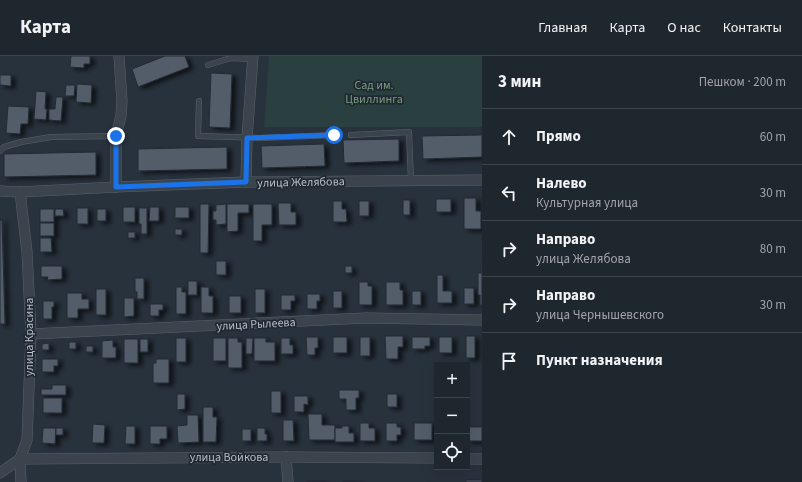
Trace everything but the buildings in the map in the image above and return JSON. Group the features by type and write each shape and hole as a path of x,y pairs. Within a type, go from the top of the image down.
{"street":[{"path":"116,187 116,136 121,116 122,101 119,56"},
{"path":"246,182 252,58"},
{"name":"улица Желябова","path":"0,191 20,192 246,182 482,180"},
{"name":"улица Красина","path":"20,192 28,252 30,334 27,440 20,459 21,482"},
{"name":"улица Рылеева","path":"30,334 366,318 482,320"},
{"path":"286,457 288,482"},
{"name":"улица Войкова","path":"20,459 286,457 434,458"},
{"path":"0,473 20,459"},
{"path":"470,459 482,459"}],"lane":[{"path":"208,65 231,58 252,58"},
{"path":"199,101 198,136 247,138 334,135"},
{"path":"350,135 409,132 411,181"},
{"path":"0,151 21,142 51,137 116,136"}],"green space":[{"name":"Сад им. Цвиллинга","path":"269,56 482,56 482,127 264,127"}],"route":[{"path":"116,136 116,187 246,182 247,138 334,135"}]}
